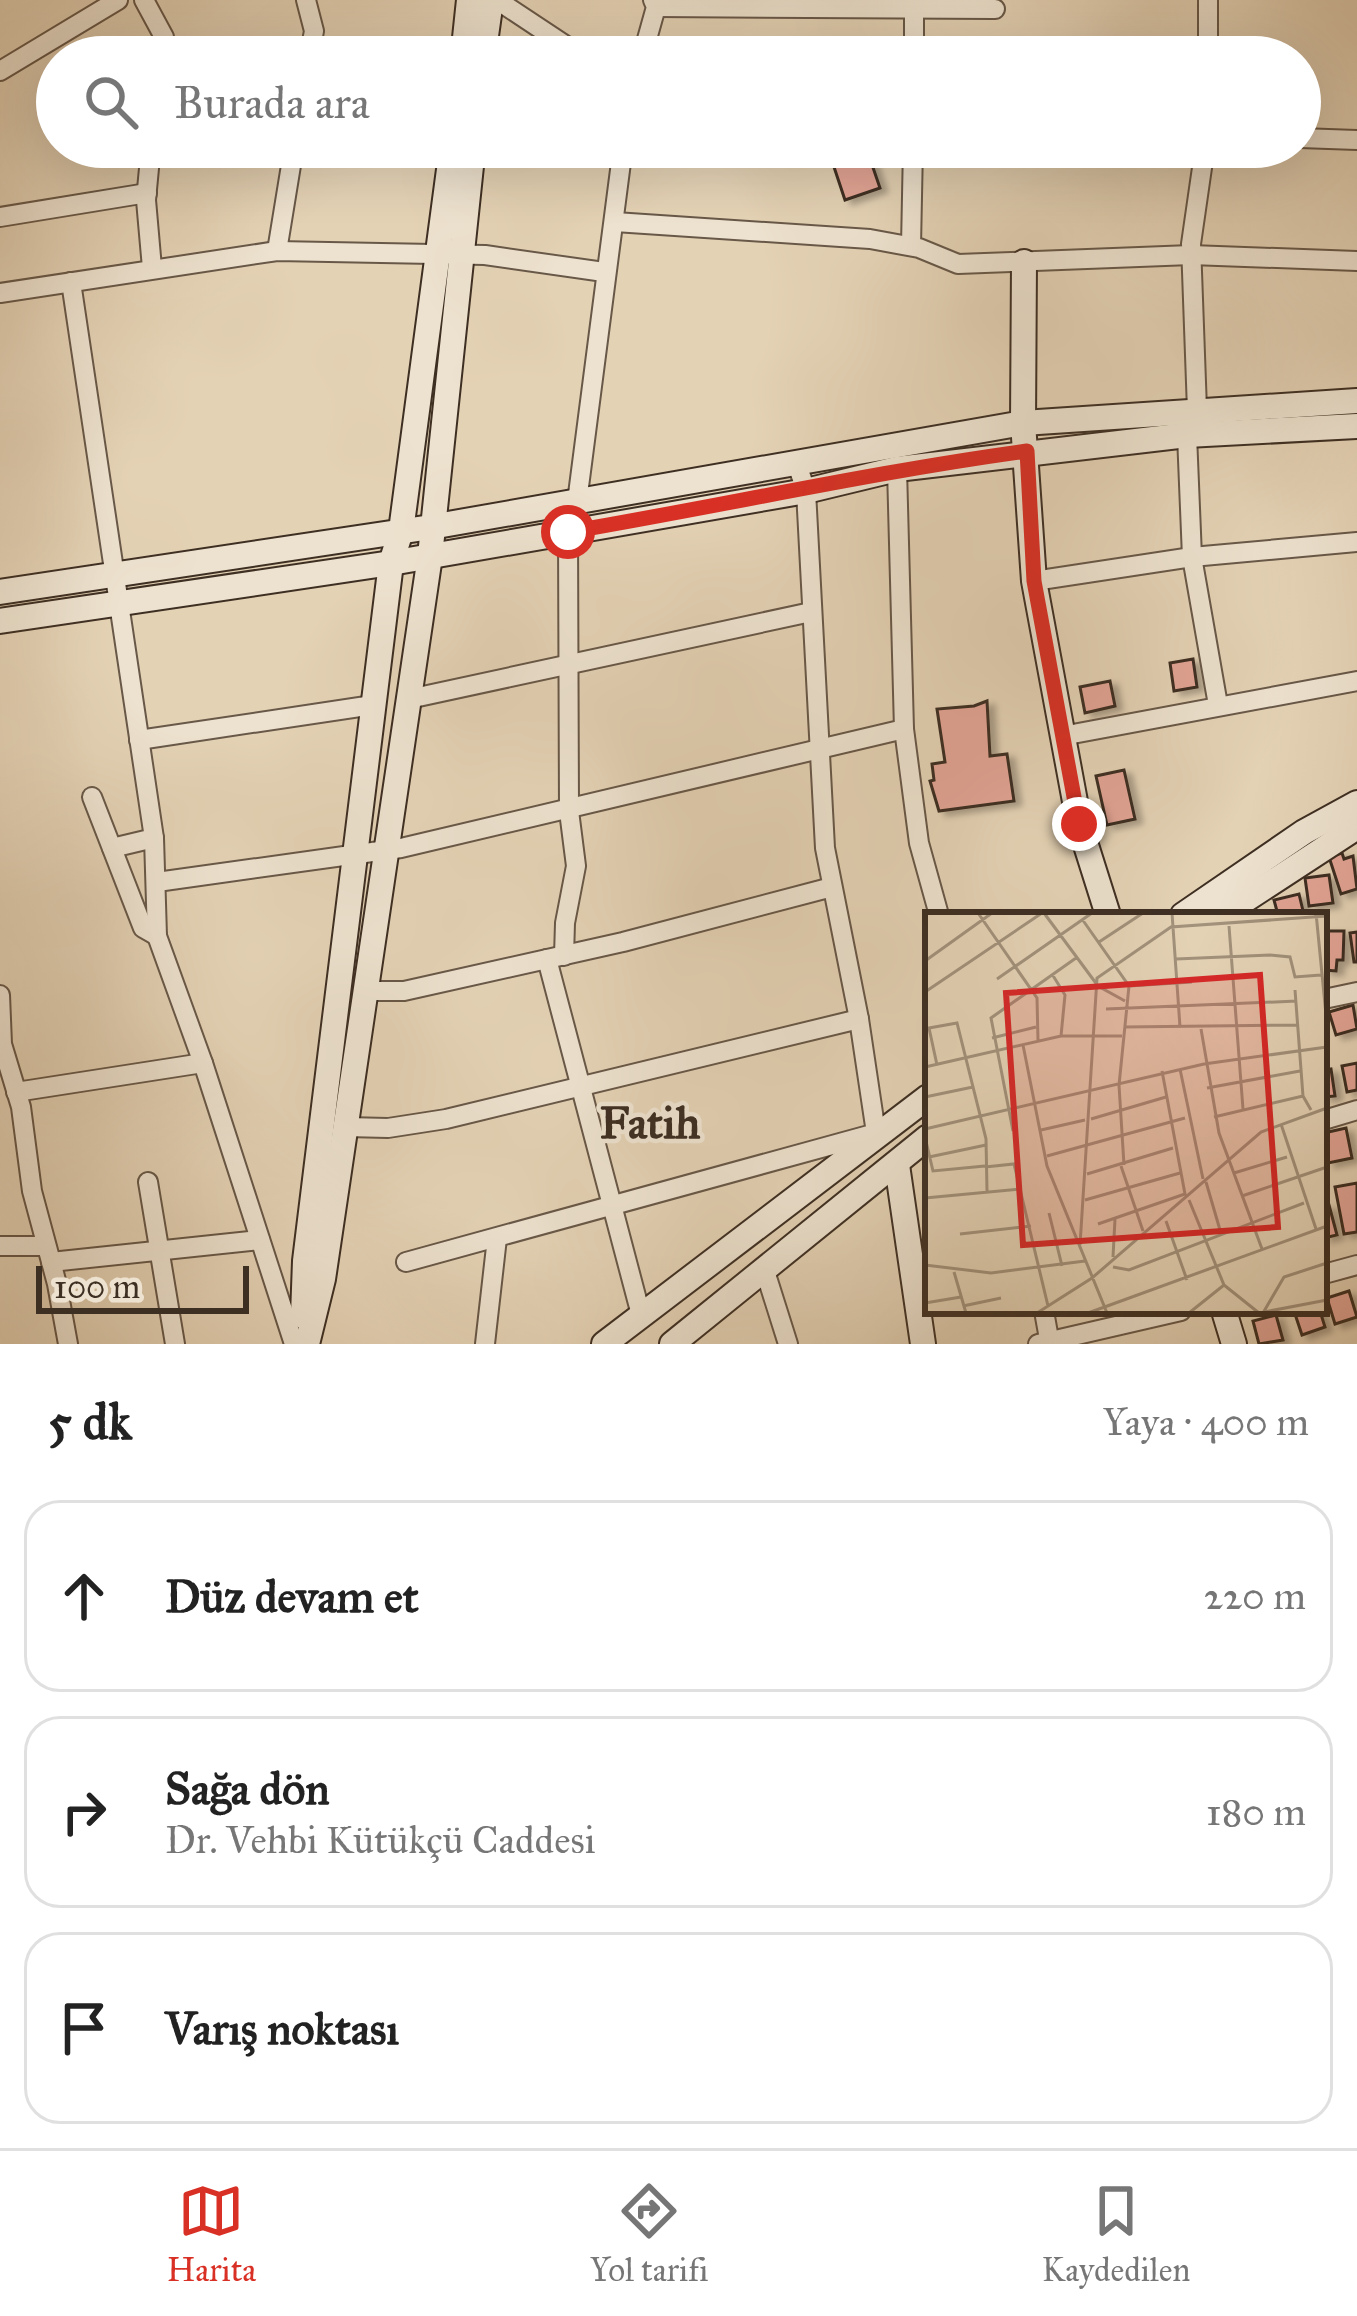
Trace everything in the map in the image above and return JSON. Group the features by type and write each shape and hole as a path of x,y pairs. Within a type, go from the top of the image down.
{"main road":[{"path":"466,36 469,0"},
{"path":"487,36 494,0"},
{"path":"301,1344 323,1279 430,556 451,168"},
{"path":"301,1344 305,1261 391,563 401,531 468,168"},
{"path":"1024,262 1023,423 1034,581 1079,824 1107,912"},
{"path":"0,592 431,527 1023,423 1357,401"},
{"path":"0,621 391,563 806,491 897,469 1027,451 1357,425"},
{"path":"1187,912 1304,832 1357,803"},
{"path":"1227,912 1357,827"},
{"path":"604,1344 925,1099"},
{"path":"672,1344 925,1140"},
{"path":"897,1166 923,1344"},
{"path":"1225,1314 1234,1344"}],"street":[{"path":"57,36 118,0"},
{"path":"144,0 163,36"},
{"path":"306,0 313,36"},
{"path":"494,0 550,36"},
{"path":"1208,0 1208,36"},
{"path":"647,36 654,4 995,9"},
{"path":"0,70 36,49"},
{"path":"1321,139 1357,140"},
{"path":"150,168 152,268"},
{"path":"277,251 291,168"},
{"path":"621,168 577,502 568,532 569,811 576,866 555,957 578,1087 615,1206 641,1315"},
{"path":"911,246 913,168"},
{"path":"1202,168 1191,255 1197,410 1187,436 1192,557 1218,705"},
{"path":"0,217 147,193"},
{"path":"615,222 837,235 911,246 958,264 1191,255 1357,261"},
{"path":"0,293 277,251 449,253 604,272"},
{"path":"71,282 154,838 157,936 260,1240 301,1344"},
{"path":"406,1262 876,1133 860,1019 832,886 817,751 806,491 797,464"},
{"path":"897,469 904,729 919,843 938,912"},
{"path":"1034,581 1192,557 1357,542"},
{"path":"409,699 811,612"},
{"path":"1062,736 1357,681"},
{"path":"139,740 373,706"},
{"path":"157,882 387,850 904,729"},
{"path":"92,797 143,928 157,936"},
{"path":"112,848 154,838"},
{"path":"366,992 387,994 555,957 832,886"},
{"path":"1327,998 1357,992"},
{"path":"0,995 1,1044 24,1127 32,1191 68,1344"},
{"path":"346,1126 388,1128 446,1119 860,1019"},
{"path":"16,1092 203,1063"},
{"path":"1327,1119 1357,1110"},
{"path":"0,1128 24,1127"},
{"path":"148,1182 175,1344"},
{"path":"484,1344 497,1238"},
{"path":"0,1246 48,1254 159,1254 260,1240"},
{"path":"1327,1273 1357,1265"},
{"path":"764,1271 788,1344"},
{"path":"1044,1342 1168,1314"}],"building":[{"path":"834,168 873,168 880,188 845,200"},
{"path":"1193,659 1197,687 1174,691 1170,663"},
{"path":"1110,681 1115,706 1085,713 1080,687"},
{"path":"987,701 990,756 1007,754 1014,801 939,811 930,781 934,780 932,764 945,762 937,709"},
{"path":"1124,770 1135,819 1107,825 1096,776"},
{"path":"1342,853 1344,859 1353,856 1357,889 1341,894 1329,857"},
{"path":"1329,875 1333,903 1309,906 1305,878"},
{"path":"1299,894 1303,912 1277,912 1274,900"},
{"path":"1327,931 1344,931 1343,960 1337,960 1336,971 1327,970"},
{"path":"1357,932 1357,962 1354,962 1350,933"},
{"path":"1353,1005 1357,1029 1336,1035 1329,1012"},
{"path":"1357,1063 1357,1090 1347,1092 1342,1066"},
{"path":"1331,1069 1335,1096 1327,1097 1327,1070"},
{"path":"1346,1128 1352,1158 1328,1163 1327,1132"},
{"path":"1357,1183 1357,1232 1344,1234 1335,1187"},
{"path":"1327,1205 1337,1235 1327,1237"},
{"path":"1349,1291 1357,1317 1335,1324 1327,1298"},
{"path":"1295,1314 1321,1314 1325,1327 1302,1335"},
{"path":"1276,1315 1283,1340 1259,1344 1253,1321"}],"district":[{"name":"Fatih","path":"650,1122"}],"route":[{"path":"568,532 806,491 897,469 1027,451 1034,581 1079,824"}]}
